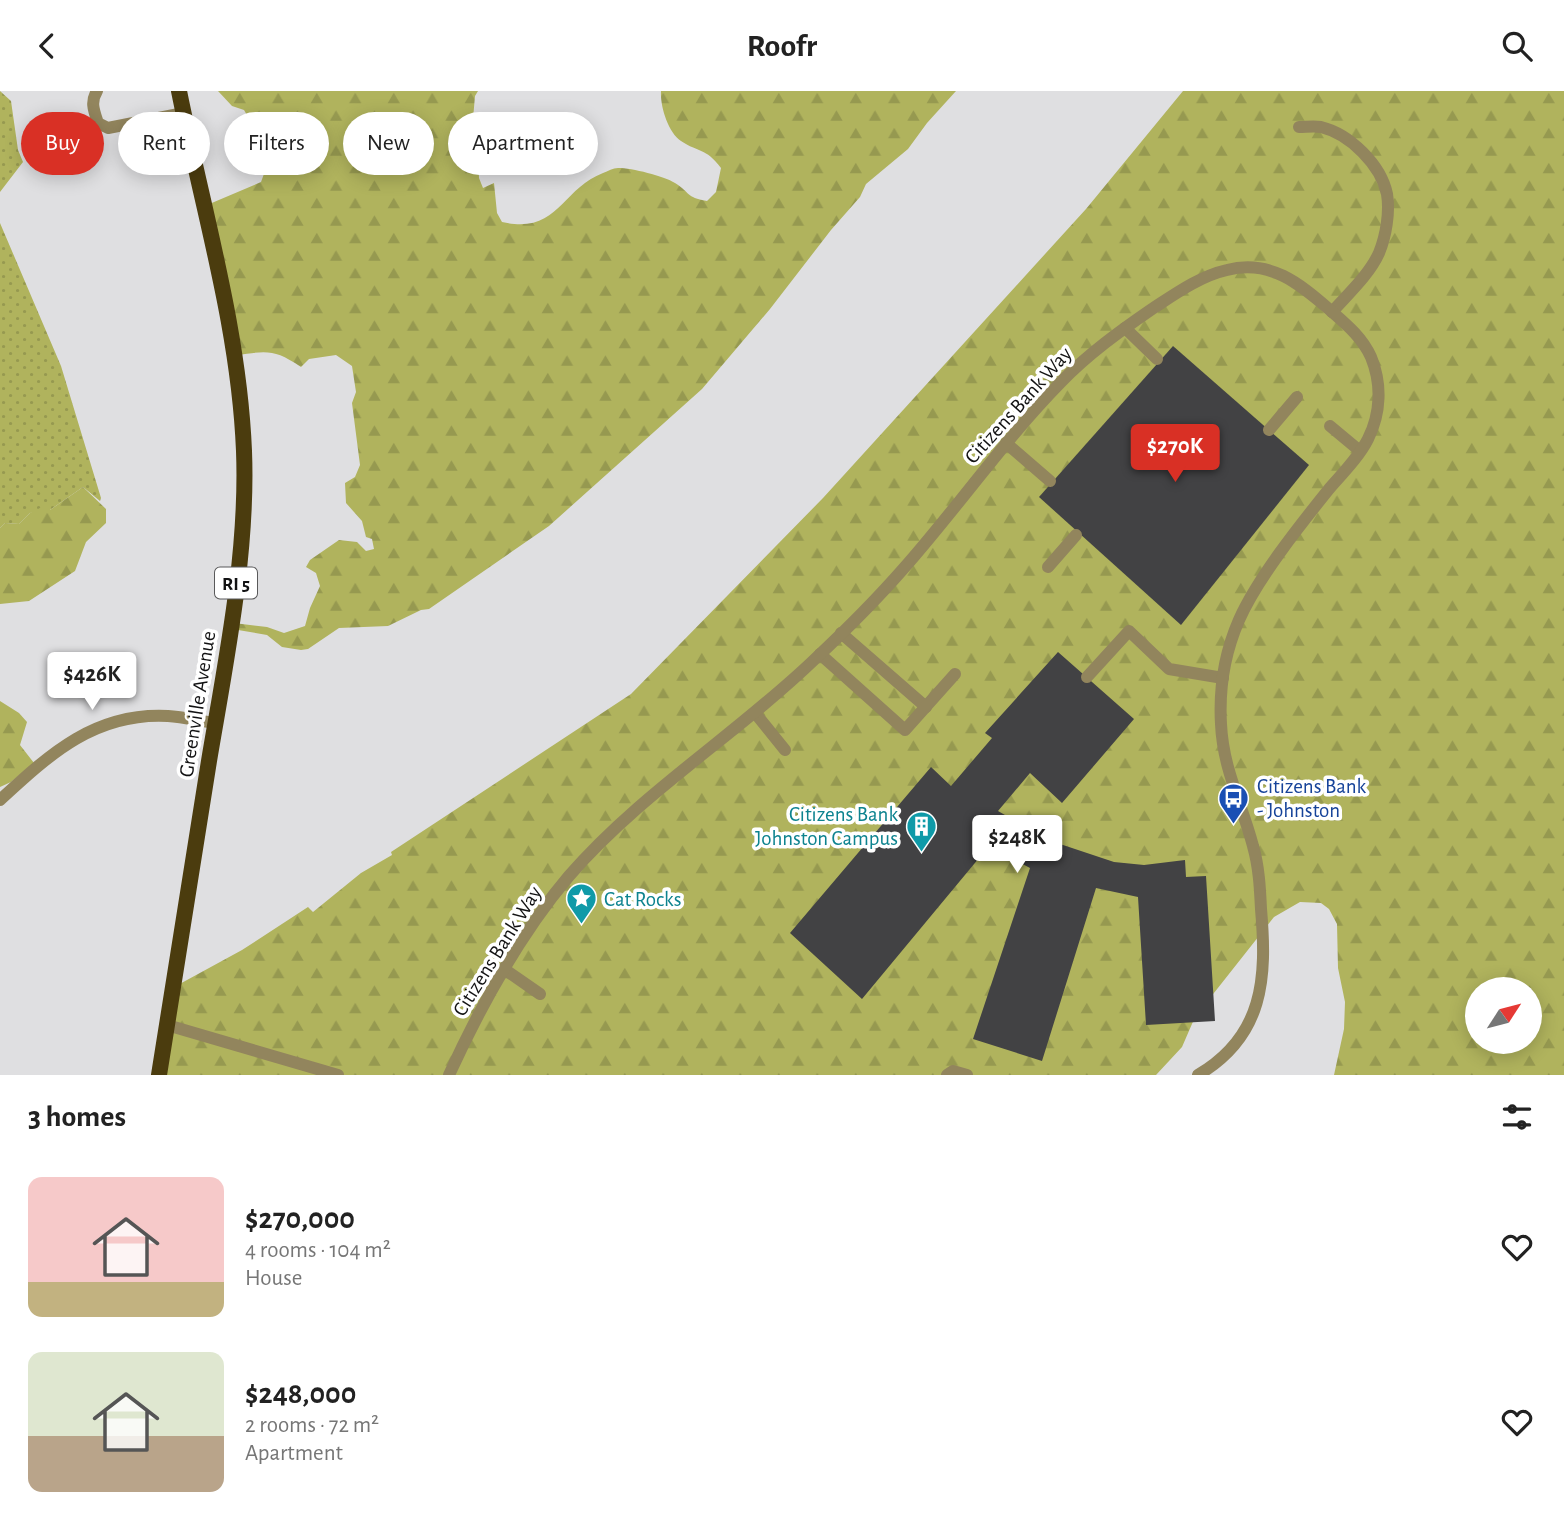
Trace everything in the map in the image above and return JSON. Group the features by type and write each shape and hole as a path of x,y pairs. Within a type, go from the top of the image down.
{"main road":[{"name":"Greenville Avenue","path":"179,91 184,112"},
{"name":"Greenville Avenue","path":"159,1075 215,723 235,588 242,518 244,451 232,332 198,175"}],"street":[{"path":"97,91 93,108 98,123 108,128 118,126"},
{"path":"1299,127 1319,127 1337,133 1355,146 1373,165 1387,194 1387,226 1380,252 1371,267 1332,312"},
{"name":"Citizens Bank Way","path":"449,1075 470,1029 540,913 600,842 644,802 756,714 820,655 905,567 1006,443 1065,378 1125,328 1165,300 1205,277 1239,267 1268,269 1289,277 1359,337 1368,352 1379,385 1378,410 1368,440 1317,504 1253,595 1239,620 1223,678 1220,721 1224,754 1258,869 1263,977 1257,1005 1245,1032 1223,1058 1198,1075"},
{"path":"1125,328 1157,359"},
{"path":"1269,430 1297,397"},
{"path":"1330,426 1360,451"},
{"path":"1006,443 1050,481"},
{"path":"1048,567 1076,535"},
{"path":"1087,677 1129,631 1169,669 1223,678"},
{"path":"841,633 926,707"},
{"path":"820,655 905,730 955,674"},
{"path":"756,714 785,750"},
{"path":"0,800 63,746 104,725 141,716 169,716 215,723"},
{"path":"504,969 540,994"},
{"path":"167,1025 338,1075"},
{"path":"947,1075 953,1071 967,1075"}],"green space":[{"path":"0,91 11,101 21,165 0,192"},
{"path":"218,91 478,91 474,112 448,112 448,175 479,175 483,188 494,183 497,213 502,222 521,224 536,222 547,216 589,180 616,168 663,178 675,183 691,196 707,201 716,192 721,168 706,153 676,137 666,118 661,91 956,91 908,149 866,184 860,197 702,389 549,526 429,609 421,610 388,626 339,628 308,649 301,650 282,647 267,635 232,629 234,623 267,627 284,633 305,626 320,586 316,573 306,567 310,560 339,540 357,542 366,551 374,549 372,539 366,537 362,521 346,503 345,483 355,477 360,465 352,403 356,392 352,366 336,355 309,359 301,367 277,354 236,355 207,205 261,182 264,175 329,175 329,112 245,112 232,106"},
{"path":"1183,91 1564,91 1564,1075 1334,1075 1344,1029 1345,1002 1338,968 1337,924 1329,909 1321,903 1300,902 1274,917 1195,1017 1182,1047 1156,1075 160,1075 176,986 242,950 308,907 313,912 361,873 392,855 391,852 631,694 823,498 1086,209"},
{"path":"0,223 61,366 101,498 100,501 83,487 50,510 30,513 19,524 5,523 0,528"},
{"path":"83,487 106,509 106,523 86,542 75,571 29,601 0,604 0,528 5,523 19,524 30,513 42,507 50,510"},
{"path":"0,701 19,713 27,722 20,745 34,763 11,782 0,787"}],"building":[{"path":"1173,346 1309,465 1181,625 1039,497"},
{"name":"Citizens Bank Johnston Campus","path":"1058,652 1134,719 1062,803 1030,773 998,811 1048,840 1114,862 1144,865 1185,860 1186,877 1206,876 1215,1021 1146,1025 1138,897 1096,888 1042,1061 973,1039 1030,868 989,846 862,999 790,933 931,767 951,786 992,738 985,733"}],"place":[{"name":"Citizens Bank - Johnston","path":"1234,825"},
{"name":"Citizens Bank Johnston Campus","path":"921,853"},
{"name":"Cat Rocks","path":"581,926"}]}
